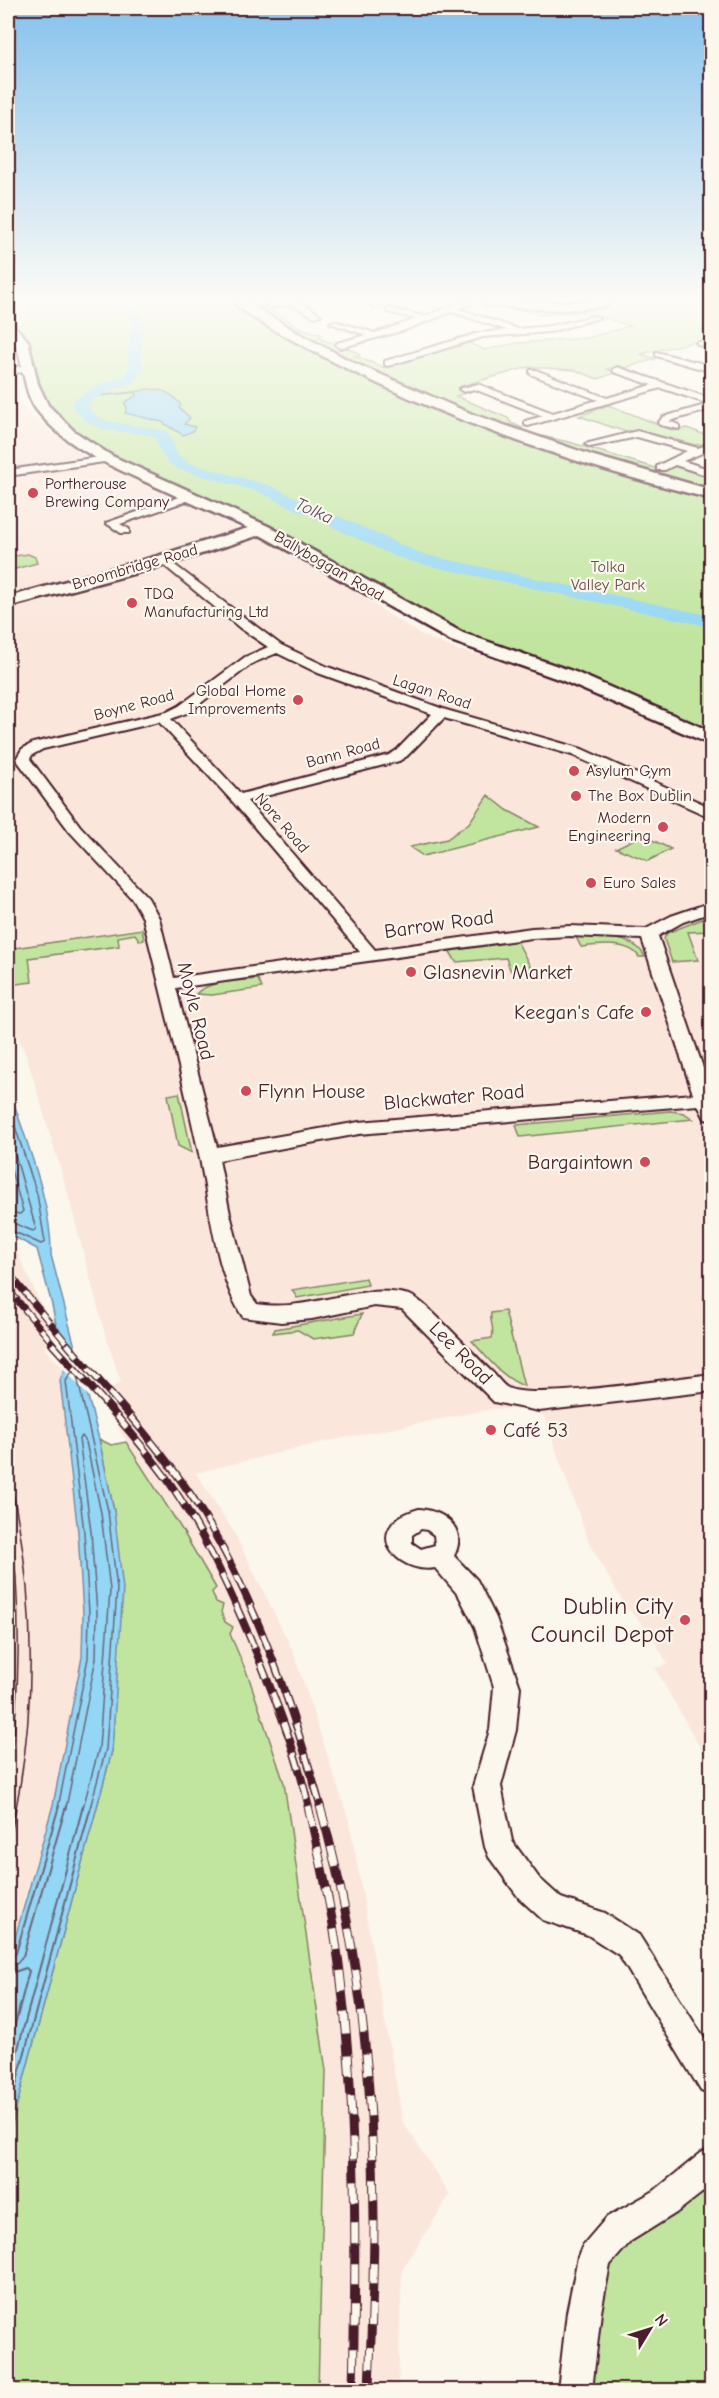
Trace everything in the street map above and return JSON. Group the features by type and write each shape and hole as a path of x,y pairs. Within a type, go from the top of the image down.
{"street":[{"name":"Ballyboggan Road","path":"48,414 75,439 107,459 262,529 457,637 568,676 711,739"},
{"path":"465,414 580,455 711,495"},
{"path":"548,414 553,416"},
{"path":"528,423 561,414"},
{"path":"676,428 663,423 666,419 681,414"},
{"path":"590,444 636,434 699,451"},
{"path":"661,468 711,446"},
{"path":"8,473 107,459"},
{"path":"674,461 711,474"},
{"path":"125,531 111,523 191,496"},
{"name":"Broombridge Road","path":"8,602 164,560 262,529"},
{"name":"Lagan Road","path":"164,560 244,625 277,648 346,681 441,713 568,749 711,814"},
{"name":"Boyne Road","path":"23,759 27,752 38,746 162,717 184,709 249,660 277,648"},
{"name":"Bann Road","path":"238,799 394,758 402,753 441,713"},
{"name":"Nore Road","path":"162,717 238,799 370,956"},
{"name":"Moyle Road","path":"23,759 75,829 140,898 152,918 209,1155 220,1214 241,1298 250,1311"},
{"path":"708,1107 704,1075 655,956 650,934 677,919 711,907"},
{"name":"Barrow Road","path":"168,984 532,933 570,931 650,934"},
{"name":"Blackwater Road","path":"209,1155 359,1128 708,1107"},
{"name":"Lee Road","path":"250,1311 266,1315 283,1315 374,1298 388,1298 409,1303 502,1396 538,1402 711,1382"},
{"path":"439,1556 456,1572 468,1588 487,1626 507,1687 503,1730 487,1786 499,1847 529,1888 553,1910 595,1923 629,1946 711,2080"},
{"path":"575,2391 584,2312 595,2257 619,2229 665,2202 711,2163"}],"shaded area":[{"path":"8,414 28,414 84,457 236,525 235,531 159,557 8,599"},
{"path":"257,534 338,577 377,607 422,635 454,649 500,660 572,686 711,747 711,1767 655,1668 668,1664 647,1629 626,1607 589,1543 544,1416 527,1409 492,1409 319,1443 196,1473 235,1534 293,1651 350,1824 403,2122 450,2195 402,2270 398,2390 318,2390 326,2071 284,1783 249,1678 189,1543 118,1428 112,1387 121,1382 104,1331 67,1191 27,1058 8,1013 8,608 150,568 175,565 176,562"},
{"path":"8,1217 9,1234 50,1320 45,1349 65,1370 66,1450 78,1532 83,1613 82,1657 53,1805 23,1902 8,1966"}],"green space":[{"name":"Tolka Valley Park","path":"57,414 449,414 646,481 711,499 711,732 577,673 456,630 290,536 134,466 88,441"},
{"path":"466,414 498,414 522,428 518,431 512,427 486,422"},
{"path":"585,414 631,414 675,431 687,428 711,437 711,442 695,445 641,431 623,431 579,416"},
{"path":"527,433 569,442 658,469 679,464 711,475 711,490 655,472 636,469 578,452"},
{"path":"28,554 35,557 37,563 8,571 8,557"},
{"path":"488,795 507,810 539,827 423,856 410,847 447,839 469,823"},
{"path":"642,835 671,849 648,861 616,848"},
{"path":"705,918 711,925 711,931 688,932 698,960 672,962 664,939 667,933"},
{"path":"142,929 144,940 140,941 135,934 118,937 119,946 29,958 32,982 8,985 8,949"},
{"path":"576,937 626,941 640,950 645,957 639,957 628,948 621,946 581,947"},
{"path":"517,941 532,970 511,972 506,958 456,962 449,950"},
{"path":"258,979 262,988 212,995 196,994 201,989 216,984"},
{"path":"179,1093 192,1153 178,1146 168,1095"},
{"path":"670,1111 684,1113 693,1119 520,1137 516,1125"},
{"path":"366,1278 368,1285 297,1298 292,1290"},
{"path":"505,1311 524,1386 502,1373 472,1341 492,1338 491,1313"},
{"path":"362,1314 354,1333 313,1339 298,1330 273,1333 275,1329"},
{"path":"99,1439 111,1445 126,1442 216,1588 212,1592 216,1602 223,1605 221,1612 225,1622 233,1627 230,1634 249,1678 284,1783 326,2071 318,2390 8,2390 8,2138 112,1751 114,1511"},
{"path":"711,2164 711,2390 575,2390 585,2312 596,2257"}],"water":[{"path":"129,414 185,414 190,418 184,424 195,427 193,431 183,435 162,422"},
{"path":"8,1085 42,1191 50,1234 51,1255 99,1439 114,1511 123,1589 112,1751 8,2138 8,1962 53,1805 82,1657 83,1613 78,1532 60,1380 65,1369 52,1305 37,1249 9,1234"}],"pier":[{"path":"52,1322 80,1353 92,1400 61,1366"}],"waterway":[{"name":"Tolka","path":"85,414 104,425 162,434 166,450 172,459 184,466 265,489 398,551 418,558 712,622"}],"tram line":[{"path":"8,1470 23,1554 30,1639 28,1723 16,1808"},
{"path":"8,1509 18,1614 17,1684 8,1790"},
{"path":"8,1849 16,1806"}],"railway":[{"path":"8,1272 68,1345"},
{"path":"8,1289 54,1345"},
{"path":"52,1344 154,1461 180,1498 203,1537 233,1598 268,1681 291,1744 309,1808"},
{"path":"67,1344 164,1457 193,1498 214,1534 234,1571 268,1648 297,1728 321,1808"},
{"path":"308,1806 332,1921 347,2040 354,2190 353,2390"},
{"path":"320,1806 354,1960 367,2064 374,2221 369,2390"}],"place":[{"name":"Portherouse Brewing Company","path":"33,493"},
{"name":"TDQ Manufacturing Ltd","path":"132,603"},
{"name":"Global Home Improvements","path":"298,700"},
{"name":"Asylum Gym","path":"574,771"},
{"name":"The Box Dublin","path":"576,796"},
{"name":"Modern Engineering","path":"663,827"},
{"name":"Euro Sales","path":"591,883"},
{"name":"Glasnevin Market","path":"411,972"},
{"name":"Keegan's Cafe","path":"646,1012"},
{"name":"Flynn House","path":"246,1091"},
{"name":"Bargaintown","path":"645,1162"},
{"name":"Café 53","path":"491,1430"},
{"name":"Dublin City Council Depot","path":"685,1620"}]}
